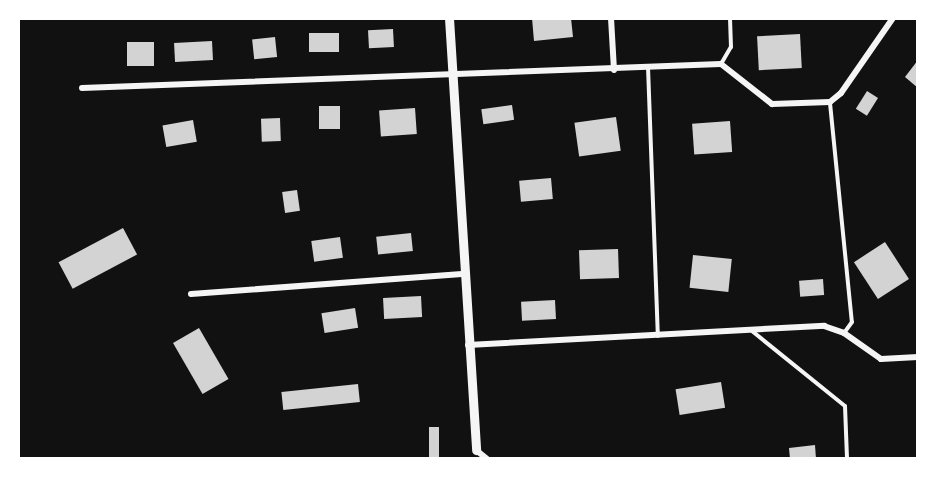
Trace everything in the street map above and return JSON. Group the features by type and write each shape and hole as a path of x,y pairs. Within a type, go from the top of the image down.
{"street":[{"path":"449,18 465,274 467,345 476,454 487,459"},
{"path":"611,18 614,70"},
{"path":"82,88 614,70 722,64 772,104 830,102 841,93 893,18"},
{"path":"191,294 465,274"},
{"path":"467,345 658,337 824,326 844,333 880,359 918,357"}],"lane":[{"path":"722,64 731,47 730,18"},
{"path":"648,67 658,337"},
{"path":"830,102 852,322 844,333"},
{"path":"751,330 845,406 847,459"}],"building":[{"path":"532,18 571,18 573,37 534,41"},
{"path":"393,29 394,47 369,48 368,30"},
{"path":"309,33 339,33 339,52 309,52"},
{"path":"800,34 802,68 759,70 757,36"},
{"path":"275,37 277,57 254,59 252,39"},
{"path":"212,41 213,60 175,62 174,43"},
{"path":"127,42 154,42 154,66 127,66"},
{"path":"918,60 918,88 905,77"},
{"path":"867,91 878,98 867,116 856,109"},
{"path":"512,105 514,120 483,124 481,109"},
{"path":"319,106 340,106 340,129 319,129"},
{"path":"415,108 417,134 381,136 379,111"},
{"path":"616,117 621,151 579,157 574,123"},
{"path":"280,118 281,141 262,142 261,119"},
{"path":"193,120 197,142 166,147 162,125"},
{"path":"730,121 732,152 694,155 692,124"},
{"path":"551,178 553,199 521,202 519,181"},
{"path":"297,190 300,211 285,213 282,192"},
{"path":"123,228 137,254 73,289 59,262"},
{"path":"411,233 413,251 378,255 376,237"},
{"path":"340,237 343,258 314,262 311,241"},
{"path":"885,242 909,279 878,299 854,262"},
{"path":"618,249 619,278 580,279 579,250"},
{"path":"693,255 732,259 728,292 690,288"},
{"path":"823,279 824,295 800,297 799,281"},
{"path":"421,296 422,317 384,319 383,298"},
{"path":"555,300 556,319 522,321 521,302"},
{"path":"355,308 358,328 325,333 321,313"},
{"path":"199,328 228,379 203,394 173,343"},
{"path":"721,382 725,408 680,415 676,389"},
{"path":"358,384 360,402 283,410 281,392"},
{"path":"429,427 439,427 439,459 429,459"},
{"path":"815,445 816,459 790,459 789,448"}]}
